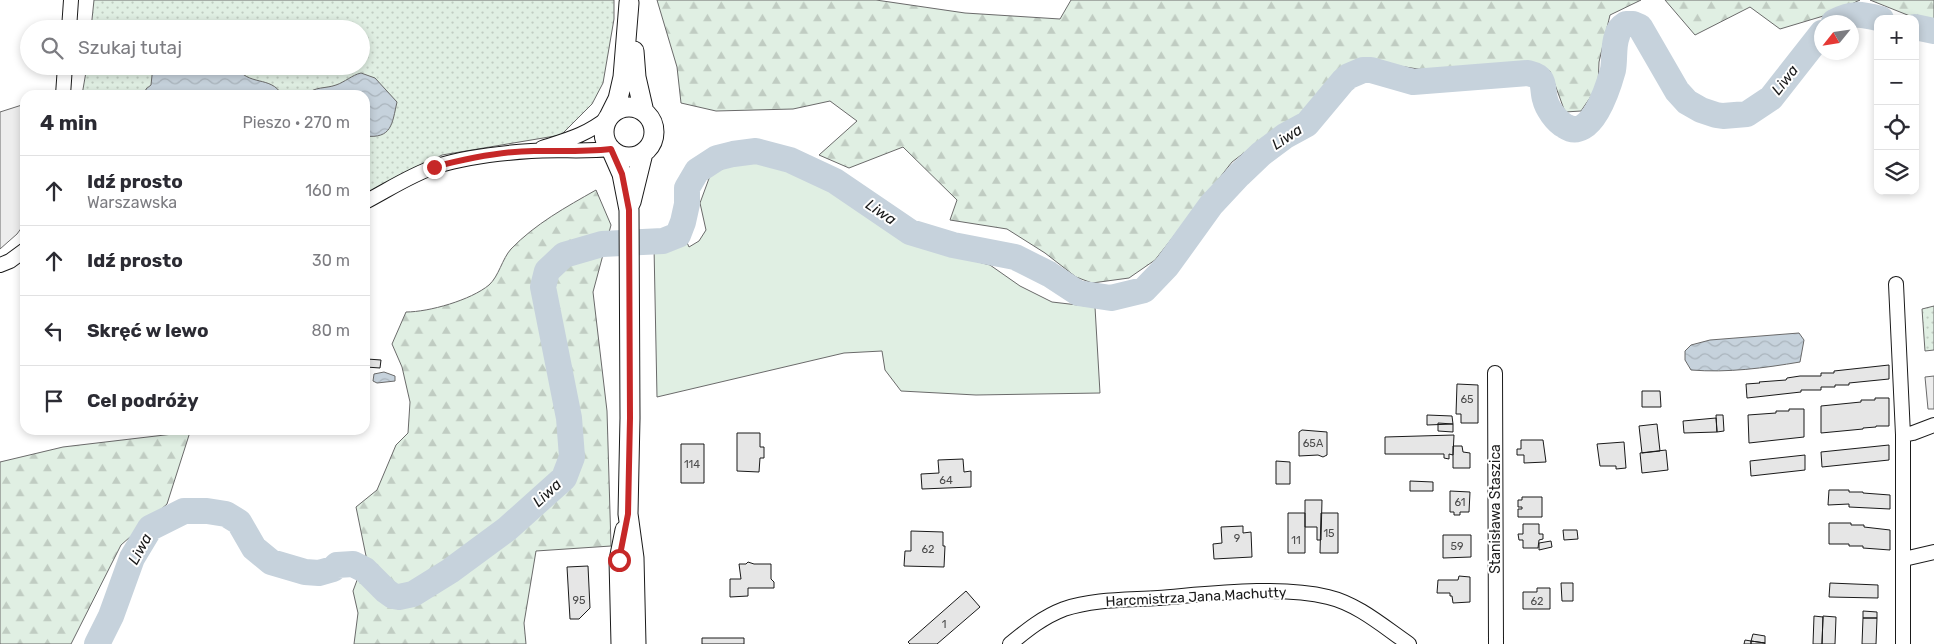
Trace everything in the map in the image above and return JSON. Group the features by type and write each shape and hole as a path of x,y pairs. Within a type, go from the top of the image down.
{"main road":[{"path":"611,149 618,154 635,156 648,147 654,131 652,123 644,112 636,77 629,2"},
{"path":"629,2 623,77 618,99 605,124 604,133 606,142 622,174 629,210 630,418 628,514 634,558 636,644"},
{"path":"609,117 615,111 630,107 644,112"},
{"path":"629,210 642,152"},
{"path":"621,644 619,560 628,514"}],"street":[{"path":"70,20 72,0"},
{"path":"63,90 64,75"},
{"path":"532,151 579,136 594,129 609,117"},
{"path":"370,199 434,167 473,158 532,151 556,152 611,149"},
{"path":"0,265 20,254"},
{"path":"1896,284 1903,435 1903,644"},
{"name":"Stanisława Staszica","path":"1495,373 1496,644"},
{"path":"1903,435 1913,434 1934,425"},
{"path":"1904,559 1934,552"},
{"name":"Harcmistrza Jana Machutty","path":"1010,644 1034,624 1052,614 1085,604 1216,594 1292,592 1329,597 1355,608 1410,644"}],"green space":[{"path":"94,0 614,0 614,19 603,83 592,104 561,135 442,155 370,193 370,90 83,90 85,75 370,75 370,20 92,20"},
{"path":"657,0 876,0 965,13 1060,19 1071,0 1641,0 1610,15 1599,62 1598,86 1581,111 1565,112 1550,71 1484,67 1424,70 1374,62 1327,84 1306,113 1278,127 1232,162 1155,260 1129,278 1092,283 1076,277 1045,253 1007,229 950,220 957,200 903,147 849,168 819,155 857,121 830,101 793,109 716,111 681,103 677,67"},
{"path":"1665,0 1860,0 1830,14 1814,15 1814,19 1780,29 1750,7 1695,35"},
{"path":"1870,0 1934,0 1934,19 1925,22 1919,20 1919,15 1908,15"},
{"path":"753,158 800,171 883,220 903,238 936,251 990,265 1020,286 1052,302 1095,307 1100,393 976,395 901,391 885,370 882,351 844,353 657,397 654,246 678,242 685,238 689,247 699,241 706,230 700,203 711,173"},
{"path":"596,190 611,225 593,292 607,411 611,546 536,551 524,623 526,644 354,644 358,613 353,591 366,556 356,507 377,490 396,445 408,433 410,402 402,367 392,344 406,312 426,310 472,296 489,285 508,253 520,240 551,216"},
{"path":"1934,306 1934,350 1925,351 1922,309"},
{"path":"165,435 189,435 167,504 121,545 71,644 0,644 0,462 63,447"}],"shaded area":[{"path":"20,106 20,230 0,249 0,112"},
{"path":"1934,376 1934,409 1928,409 1925,377"}],"water":[{"path":"152,75 245,75 272,85 278,90 146,90 151,85"},
{"path":"355,75 367,75 375,78 397,102 392,123 386,132 381,135 370,136 370,90 313,90 342,82"},
{"path":"1799,333 1804,340 1800,362 1746,369 1705,371 1691,370 1685,360 1685,351 1691,345 1710,340"},
{"path":"384,372 395,376 395,381 377,383 373,381 374,374"}],"building":[{"path":"370,359 381,360 380,368 370,367"},
{"path":"1889,365 1889,379 1849,383 1849,385 1835,385 1835,387 1821,387 1821,390 1801,390 1801,392 1747,398 1746,384 1786,380 1787,378 1800,376 1821,376 1821,373 1834,373 1834,371"},
{"path":"1457,384 1478,385 1478,423 1461,423 1461,414 1456,414"},
{"path":"1642,391 1660,391 1661,407 1642,407"},
{"path":"1875,398 1889,398 1889,426 1821,433 1821,406 1861,402 1861,400 1875,400"},
{"path":"1789,409 1804,409 1804,437 1749,443 1748,415 1776,413 1776,411 1789,411"},
{"path":"1427,415 1452,416 1453,424 1427,425"},
{"path":"1716,415 1723,415 1724,431 1717,432"},
{"path":"1716,418 1717,432 1684,433 1683,421"},
{"path":"1438,423 1453,424 1453,432 1438,431"},
{"path":"1657,424 1660,451 1642,453 1639,426"},
{"path":"1302,430 1327,432 1327,455 1323,457 1318,455 1299,456 1299,432"},
{"path":"737,433 760,433 760,447 764,447 764,458 760,458 759,472 737,471"},
{"path":"1454,435 1453,455 1449,454 1449,459 1444,458 1444,454 1385,454 1385,437"},
{"path":"1521,440 1543,440 1546,462 1524,463 1524,455 1517,455 1517,449 1521,449"},
{"path":"1624,442 1626,468 1616,469 1616,466 1600,466 1597,444"},
{"path":"681,444 704,444 704,483 681,483"},
{"path":"1889,445 1889,460 1822,467 1821,452"},
{"path":"1453,446 1462,446 1463,452 1470,453 1470,468 1453,468"},
{"path":"1666,450 1668,470 1642,473 1640,453"},
{"path":"1805,455 1805,470 1751,476 1750,461"},
{"path":"963,459 964,472 971,471 971,487 922,489 921,474 939,473 938,460"},
{"path":"1276,461 1290,462 1290,484 1276,484"},
{"path":"1410,481 1433,482 1433,491 1410,491"},
{"path":"1829,490 1849,490 1849,492 1890,495 1890,509 1849,507 1849,504 1828,505"},
{"path":"1450,491 1470,492 1469,512 1460,512 1460,515 1454,515 1454,512 1450,512"},
{"path":"1522,497 1542,497 1542,517 1518,517 1518,509 1522,509 1522,507 1518,507 1518,500 1522,500"},
{"path":"1305,500 1322,500 1321,540 1317,540 1317,527 1305,527"},
{"path":"1288,513 1305,513 1305,553 1288,553"},
{"path":"1321,513 1338,513 1338,553 1320,553"},
{"path":"1829,523 1851,523 1851,525 1864,525 1864,527 1890,530 1890,550 1849,546 1849,544 1829,544"},
{"path":"1523,524 1539,524 1539,534 1543,534 1543,539 1539,540 1538,548 1523,548 1523,540 1519,540 1518,534 1523,534"},
{"path":"1243,526 1243,533 1251,532 1252,557 1214,559 1213,544 1222,543 1221,527"},
{"path":"1563,530 1577,530 1578,539 1564,540"},
{"path":"911,531 943,532 943,546 945,546 944,567 904,566 905,551 911,551"},
{"path":"1443,535 1471,535 1471,557 1443,558"},
{"path":"1551,541 1552,547 1539,550 1539,543"},
{"path":"748,562 771,564 771,579 774,582 774,588 748,588 748,596 730,597 730,579 741,579 739,564 746,564"},
{"path":"588,566 590,608 579,619 570,619 567,567"},
{"path":"1459,576 1470,577 1470,602 1453,603 1450,593 1437,593 1438,580 1458,580"},
{"path":"1561,583 1573,583 1573,601 1562,601"},
{"path":"1830,583 1878,585 1878,598 1829,597"},
{"path":"1537,588 1550,588 1550,609 1523,609 1523,592 1537,592"},
{"path":"966,591 980,607 937,644 910,644 908,642"},
{"path":"1863,611 1877,612 1877,618 1863,618"},
{"path":"1814,616 1823,617 1822,644 1813,644"},
{"path":"1823,616 1836,617 1835,644 1822,644"},
{"path":"1863,618 1877,618 1876,644 1862,644"},
{"path":"1753,634 1765,636 1765,643 1751,641"},
{"path":"702,638 744,638 744,644 702,644"},
{"path":"1745,640 1751,641 1751,644 1744,644"},
{"path":"1751,641 1765,643 1765,644 1751,644"}],"waterway":[{"name":"Liwa","path":"1859,15 1874,17"},
{"name":"Liwa","path":"97,644 111,616 132,558 150,528 184,511 207,511 226,514 239,522 254,548 271,562 305,572 319,573 333,569 337,565 353,564 365,570 386,591 393,596 399,597 413,594 450,571 507,529 564,478 572,457 569,418 543,287 547,271 564,255 602,244 663,241 678,235 687,204 687,188 697,171 717,158 756,151 790,160 835,181 910,232 953,245 1015,257 1049,274 1078,293 1111,298 1144,290 1167,266 1211,205 1239,175 1261,154 1285,136 1307,124 1343,81 1363,70 1371,70 1413,82 1528,73 1535,75 1542,82 1544,97 1552,114 1562,124 1574,129 1583,127 1597,111 1613,70 1617,34 1626,24 1640,27 1677,91 1687,102 1701,110 1723,116 1747,114 1771,98 1814,43"},
{"name":"Liwa","path":"1919,28 1934,31"}],"route":[{"path":"434,167 473,158 532,151 556,152 611,149 622,174 629,210 630,418 628,514 619,560"}]}
